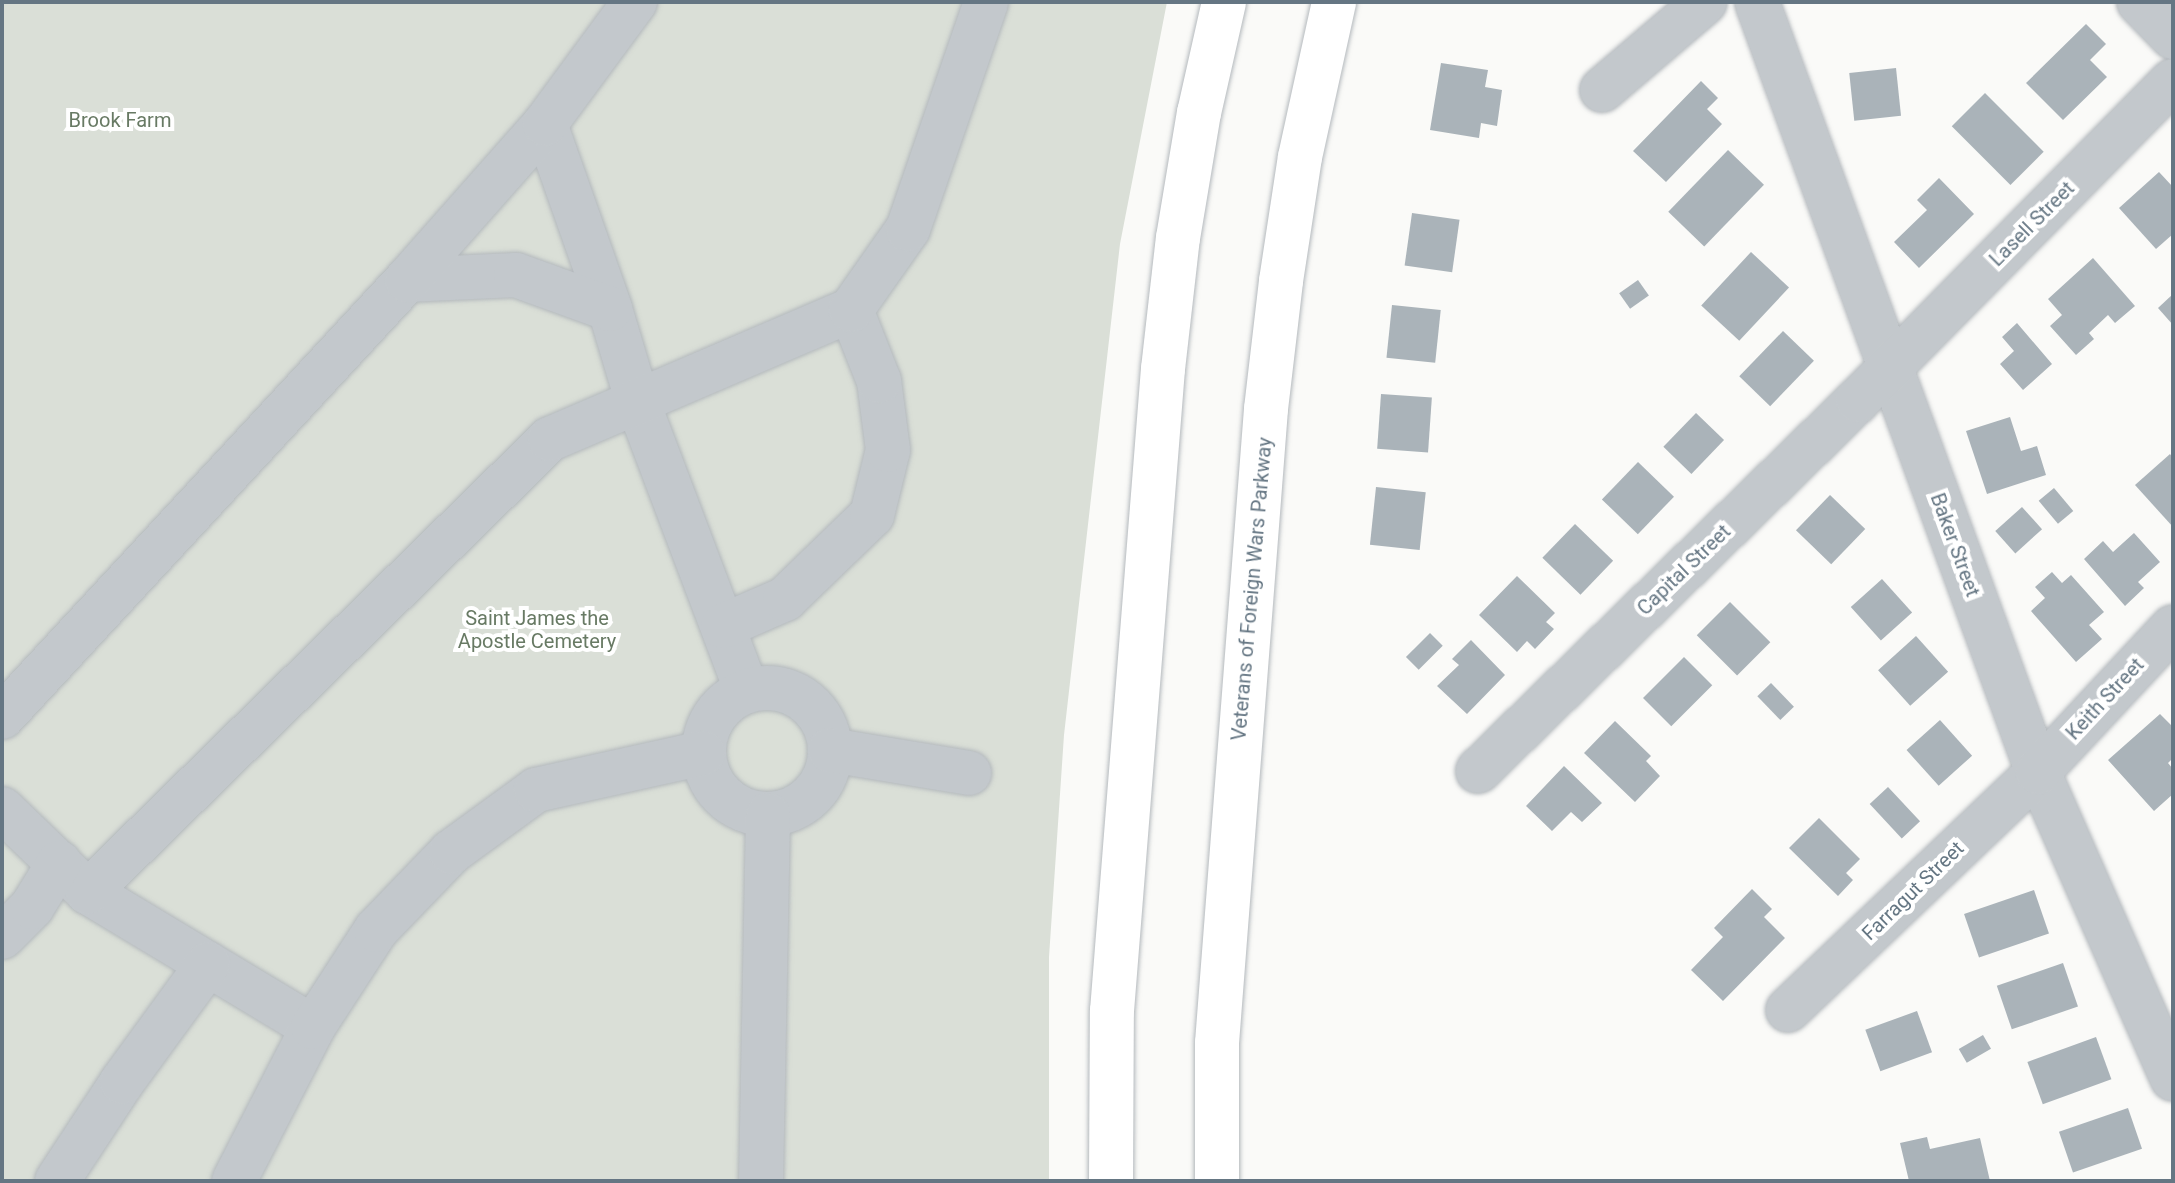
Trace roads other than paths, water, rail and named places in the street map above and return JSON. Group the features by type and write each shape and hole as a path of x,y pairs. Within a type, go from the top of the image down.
{"highway":[{"path":"1111,1181 1112,1011 1163,369 1183,213 1224,2"},
{"name":"Veterans of Foreign Wars Parkway","path":"1217,1181 1217,1043 1266,409 1300,157 1334,2"}],"street":[{"path":"2,717 407,280 545,124 635,2"},
{"path":"2,937 32,907 74,877 550,439 851,310 908,229 986,2"},
{"path":"1602,90 1705,2"},
{"name":"Baker Street","path":"1757,2 2038,772 2173,1079"},
{"path":"2139,2 2173,37"},
{"name":"Lasell Street","path":"1890,368 2173,81"},
{"path":"545,124 610,309 638,403 747,691"},
{"path":"407,280 516,275 610,309"},
{"path":"723,626 785,599 872,515 888,450 879,381 851,310"},
{"name":"Capital Street","path":"1478,771 1890,368"},
{"name":"Keith Street","path":"2038,772 2171,632"},
{"path":"747,691 786,691 804,700 818,714 827,731 830,750 827,770 819,787 796,806 768,815 748,812 731,803 717,789 707,772 703,753 711,721 721,708 747,691"},
{"path":"830,750 969,773"},
{"path":"234,1181 313,1027 376,930 451,852 536,790 703,753"},
{"name":"Farragut Street","path":"1788,1010 2038,772"},
{"path":"2,809 74,877 208,964 313,1027"},
{"path":"761,1181 768,815"},
{"path":"57,1181 122,1082 208,964"}],"park label":[{"name":"Brook Farm","path":"120,120"},
{"name":"Saint James the Apostle Cemetery","path":"537,630"}]}
